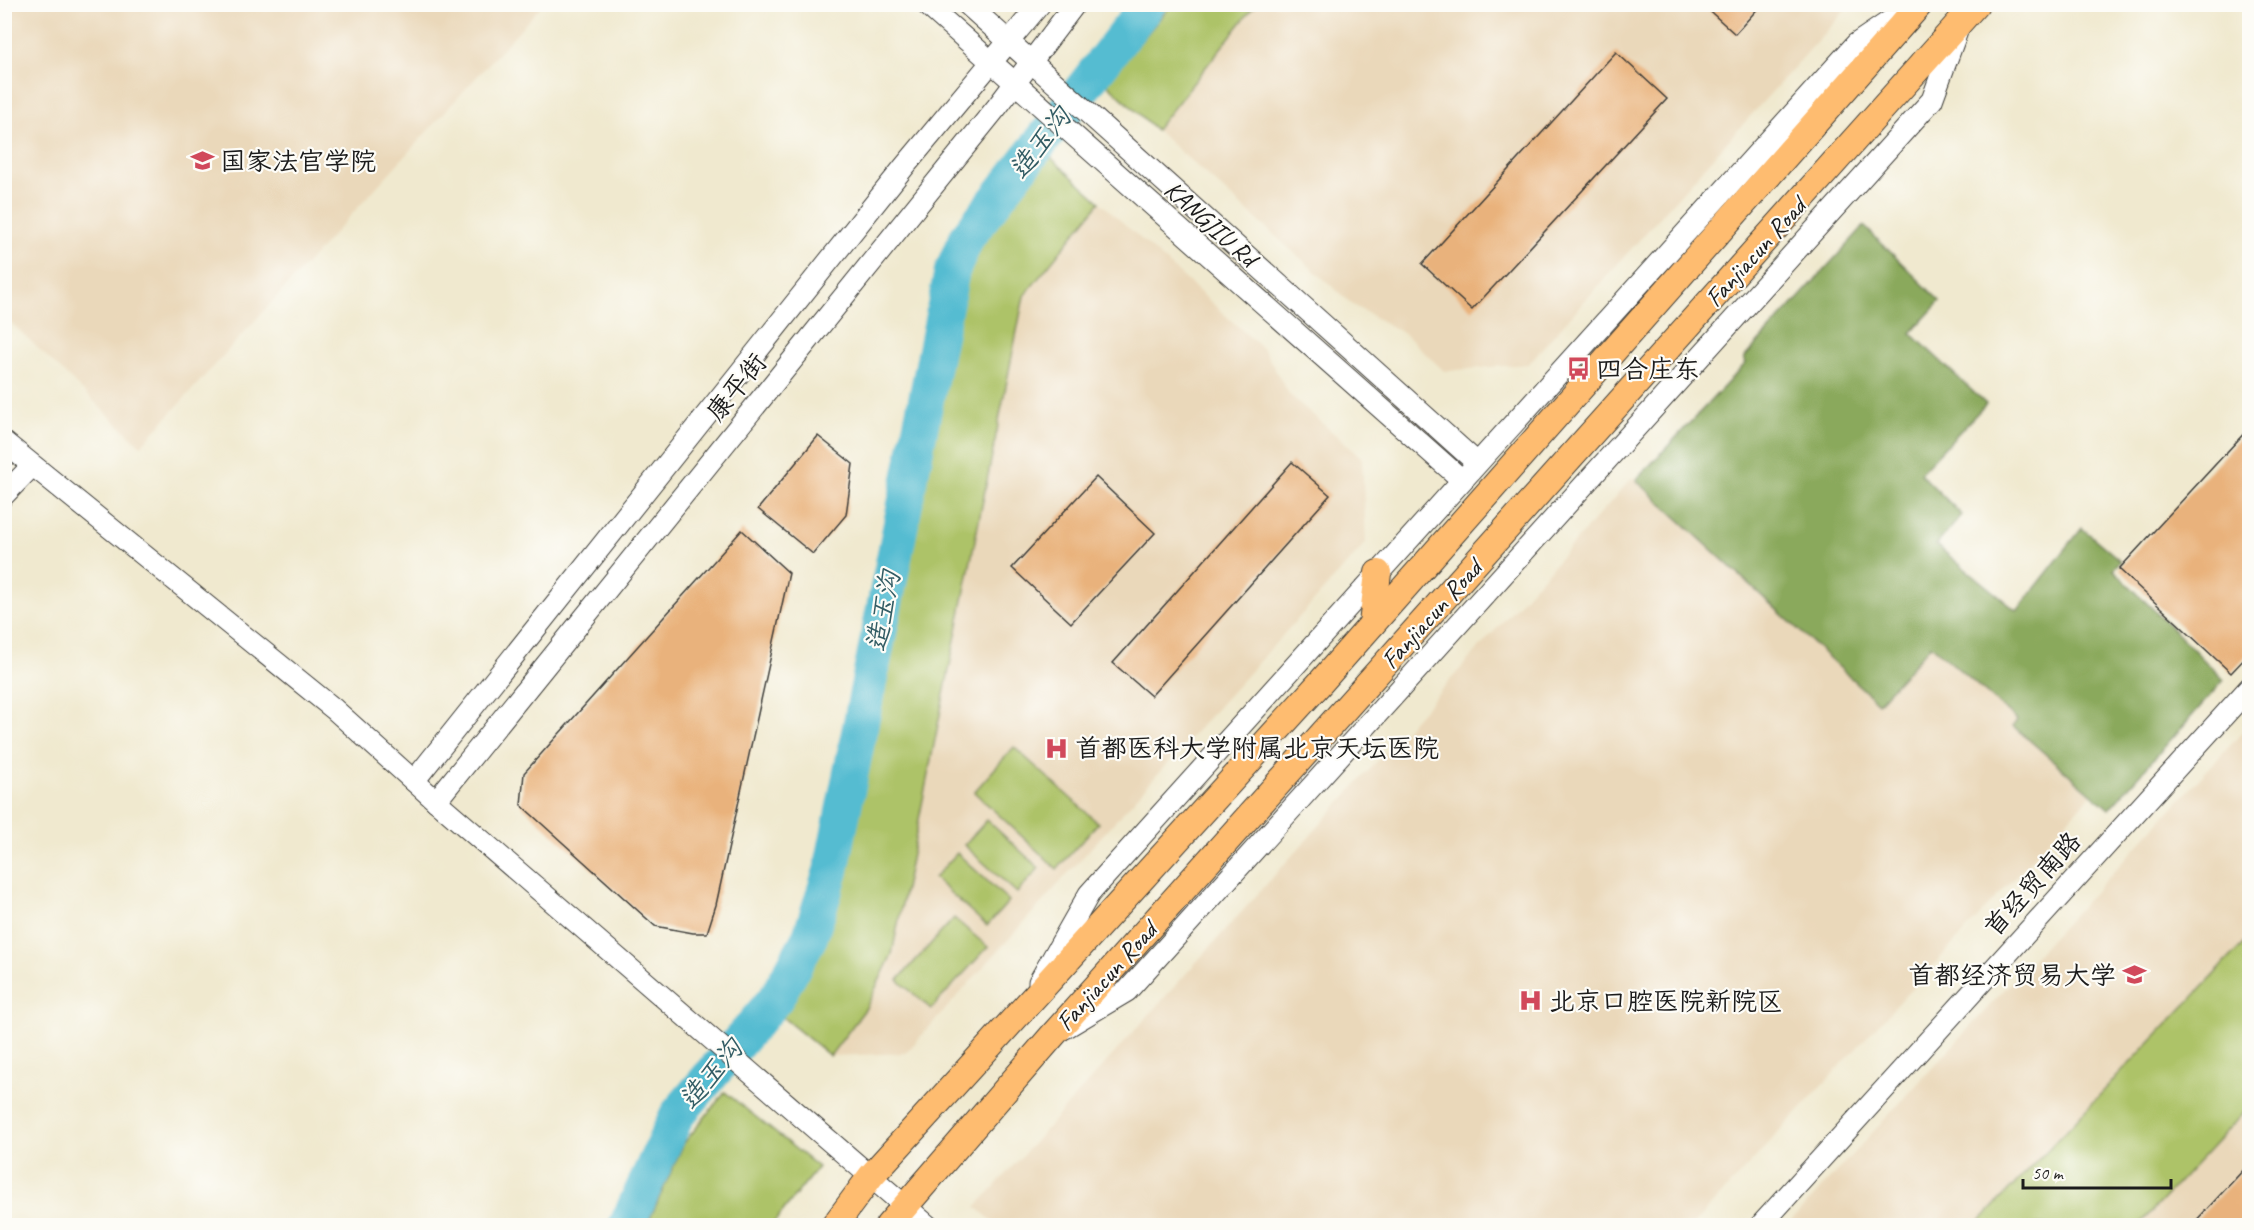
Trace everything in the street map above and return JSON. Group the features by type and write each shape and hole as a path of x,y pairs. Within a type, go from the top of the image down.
{"main road":[{"name":"Fanjiacun Road","path":"834,1226 872,1176 1372,624 1920,4"},
{"name":"Fanjiacun Road","path":"888,1226 904,1204 1053,1035 1968,14"},
{"path":"1372,624 1378,573"}],"street":[{"name":"KANGJIU Rd","path":"926,4 1076,140 1462,480"},
{"name":"KANGJIU Rd","path":"967,4 1477,463"},
{"name":"康平街","path":"414,782 889,185 1040,4"},
{"name":"康平街","path":"436,801 990,116 1075,4"},
{"path":"1023,1011 1089,894 1856,44 1914,4"},
{"path":"1419,442 1434,425"},
{"path":"4,442 334,709 414,782 928,1226"},
{"path":"4,495 32,466"},
{"name":"首经贸南路","path":"1760,1226 2250,687"}],"shaded area":[{"name":"国家法官学院","path":"4,5 542,5 141,446 5,317"},
{"path":"1255,5 1850,5 1528,364 1444,371 1406,335 1353,305 1156,130"},
{"name":"首都医科大学附属北京天坛医院","path":"1100,202 1264,350 1289,394 1362,458 1366,543 906,1053 830,1056 866,1008 892,954 1024,295"},
{"name":"北京口腔医院新院区","path":"1633,477 1878,703 1931,644 2017,720 2013,726 2091,795 1693,1225 998,1226 976,1207"},
{"name":"首都经济贸易大学","path":"2249,725 2249,1225 1787,1225"}],"green space":[{"path":"1171,5 1255,5 1156,130 1106,83"},
{"path":"1048,155 1100,202 1024,296 892,954 866,1008 830,1056 781,1016 813,958 839,897 963,273 976,248"},
{"path":"1864,226 1940,301 1911,333 1986,404 1920,473 1962,515 1936,545 2017,611 2082,528 2121,561 2113,569 2224,680 2109,809 2013,726 2017,720 1931,645 1878,703 1636,480 1746,363 1744,358"},
{"path":"1014,747 1098,823 1057,869 974,792"},
{"path":"987,820 1039,868 1017,893 964,845"},
{"path":"957,853 1009,901 987,926 934,878"},
{"path":"954,918 988,947 931,1009 898,980"},
{"path":"2249,938 2249,1107 2139,1225 1976,1225"},
{"path":"725,1092 818,1167 772,1225 647,1225 684,1143"}],"building":[{"path":"1702,4 1762,4 1735,34"},
{"path":"1616,52 1667,99 1472,310 1422,264"},
{"path":"2250,427 2250,653 2231,673 2119,569"},
{"path":"818,436 853,464 846,515 813,554 758,509"},
{"path":"1292,462 1330,495 1151,696 1113,663"},
{"path":"1096,477 1155,533 1071,623 1012,568"},
{"path":"742,530 789,573 716,905 707,933 693,933 655,926 521,805 524,773"},
{"path":"2250,1163 2250,1226 2191,1226"}],"waterway":[{"name":"造玉沟","path":"626,1226 677,1115 776,998 810,937 831,871 952,271 967,237 1148,4"}],"place":[{"name":"国家法官学院","path":"202,161"},
{"name":"四合庄东","path":"1578,369"},
{"name":"首都医科大学附属北京天坛医院","path":"1057,748"},
{"name":"首都经济贸易大学","path":"2134,975"},
{"name":"北京口腔医院新院区","path":"1531,1001"}]}
